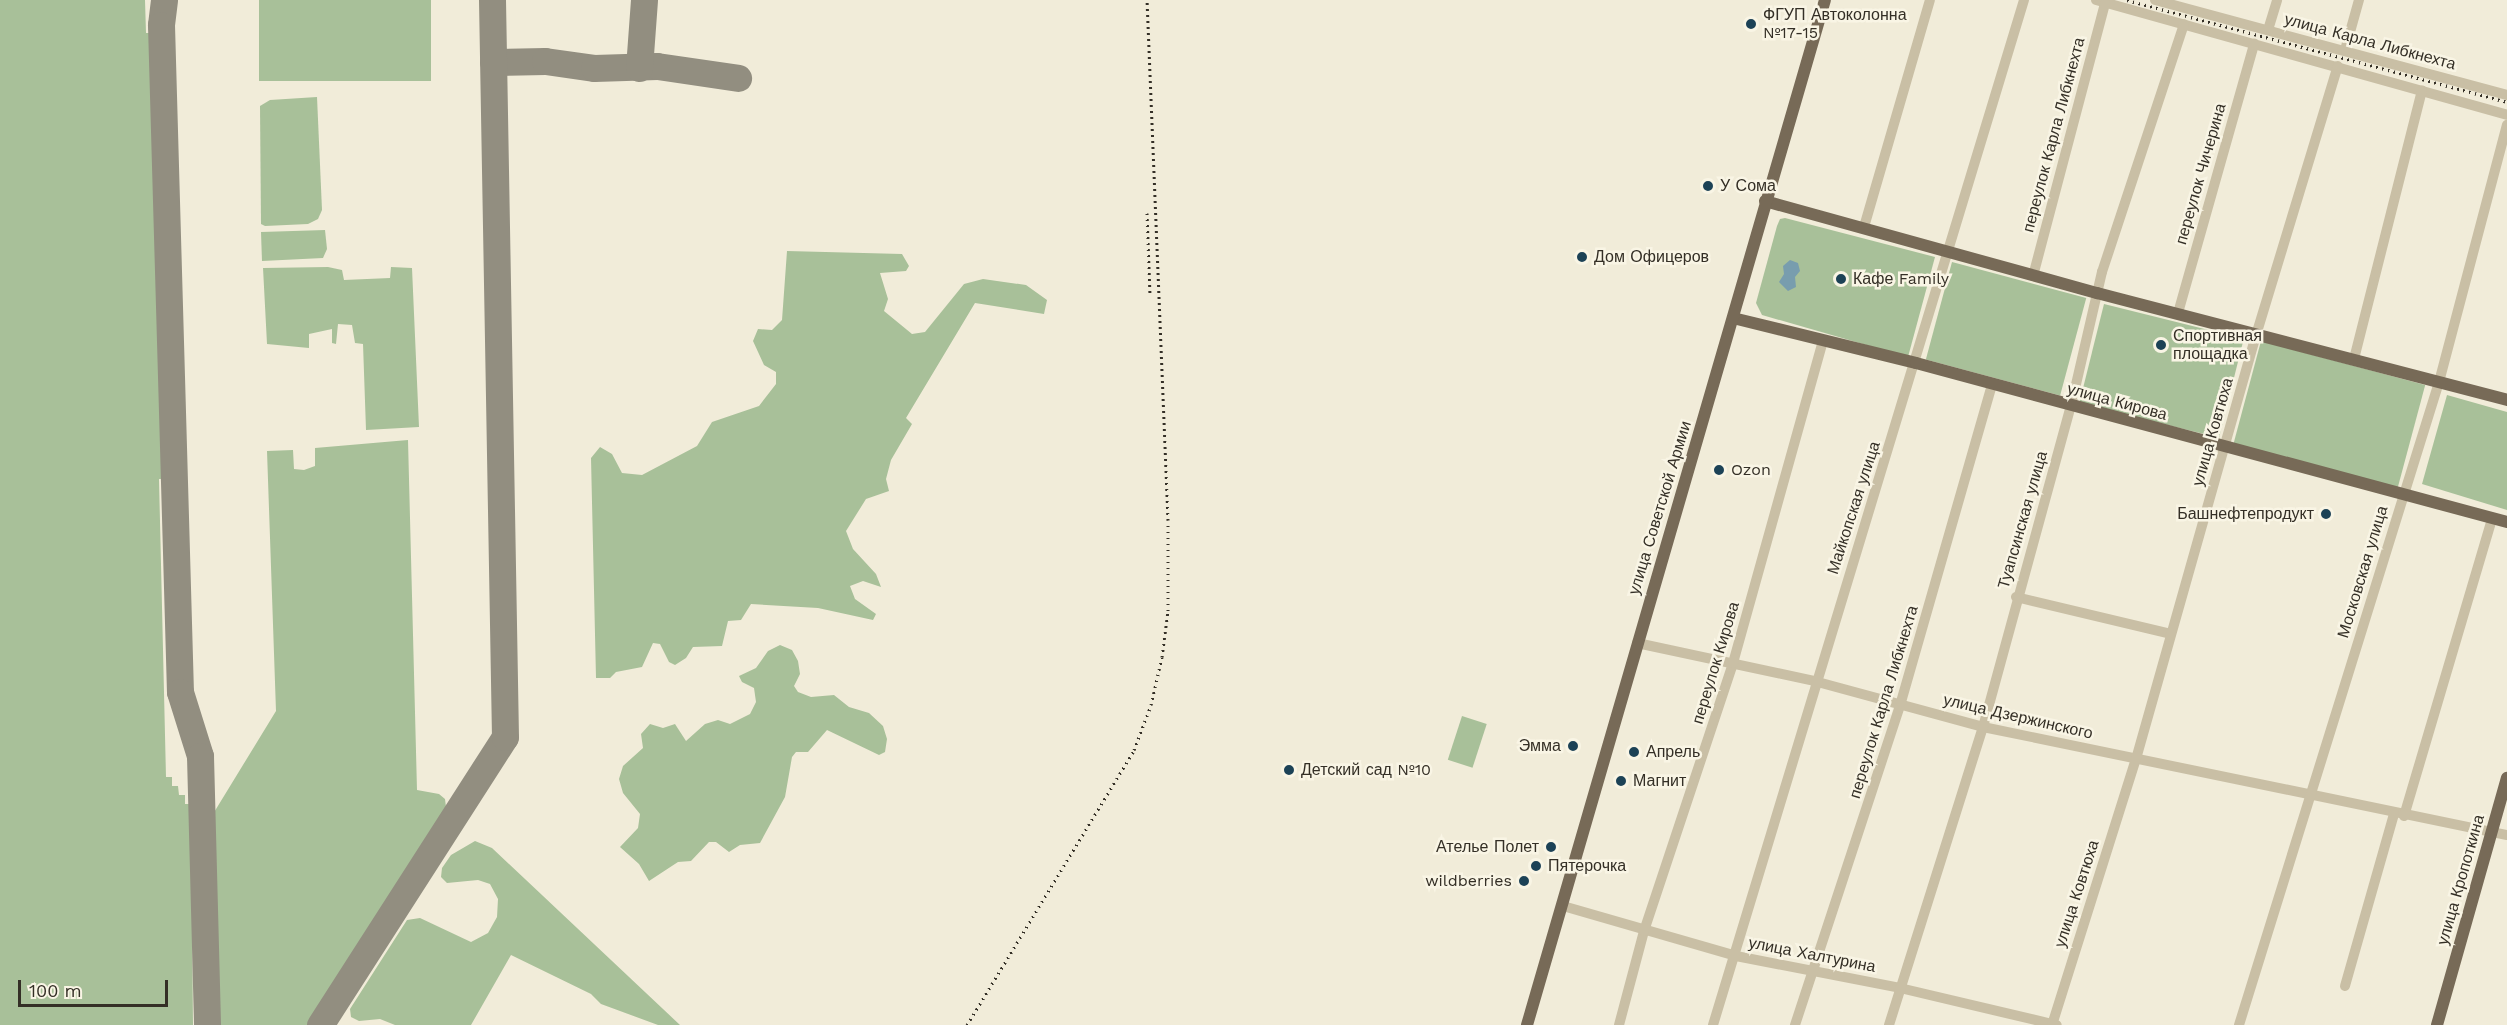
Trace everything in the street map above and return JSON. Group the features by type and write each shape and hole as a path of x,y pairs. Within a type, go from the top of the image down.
{"main road":[{"name":"улица Советской Армии","path":"1527,1025 1563,906 1636,643 1733,318 1764,201 1825,0"},
{"path":"1764,201 1864,227 2097,294 2257,332 2507,400"},
{"name":"улица Кирова","path":"1733,318 1916,363 2225,448 2507,522"},
{"name":"улица Кропоткина","path":"2437,1025 2486,863 2490,831 2507,778"}],"street":[{"path":"1864,227 1930,0"},
{"name":"Майкопская улица","path":"1713,1025 1736,956 1814,681 1916,363 2024,0"},
{"name":"улица Карла Либкнехта","path":"2155,0 2190,5 2268,30 2507,95"},
{"path":"2268,30 2277,0"},
{"path":"2345,50 2359,0"},
{"name":"улица Карла Либкнехта","path":"2101,1 2507,115"},
{"name":"переулок Карла Либкнехта","path":"2034,276 2101,1"},
{"name":"Туапсинская улица","path":"1889,1025 1983,727 2016,597 2072,406 2097,294 2184,24"},
{"name":"переулок Чичерина","path":"2178,313 2254,44"},
{"name":"улица Ковтюха","path":"2054,1025 2136,759 2257,332 2338,66"},
{"name":"улица Карла Либкнехта","path":"2354,359 2422,90"},
{"name":"Московская улица","path":"2239,1025 2439,382 2507,125"},
{"name":"переулок Кирова","path":"1619,1025 1644,931 1733,663 1822,341"},
{"name":"переулок Карла Либкнехта","path":"1795,1025 1901,702 1992,384"},
{"path":"2345,986 2492,518"},
{"path":"2016,597 2172,634"},
{"name":"улица Дзержинского","path":"1636,643 1901,702 1983,727 2399,815 2507,835"},
{"name":"улица Халтурина","path":"1563,906 1736,956 1900,988 2054,1025"}],"green space":[{"path":"0,0 145,0 146,33 155,33 166,479 159,479 166,777 172,777 172,786 178,786 179,795 185,795 185,804 191,804 193,1025 0,1025"},
{"path":"259,0 431,0 431,81 259,81"},
{"path":"317,97 322,210 318,219 308,224 265,226 261,224 260,106 270,100"},
{"path":"1785,218 1935,257 1908,357 1762,315 1756,303 1777,226 1780,219"},
{"path":"325,230 327,249 323,258 262,261 261,232"},
{"path":"787,251 902,254 909,266 906,271 880,273 888,299 884,311 912,334 925,332 964,284 983,279 1026,285 1047,300 1044,314 975,303 906,418 912,424 891,460 886,479 889,491 866,499 846,531 853,549 876,574 881,587 863,581 850,586 855,599 876,614 873,620 818,608 751,604 741,620 728,621 722,646 693,647 686,658 675,665 669,662 660,644 653,643 642,667 616,672 610,678 596,678 591,458 600,447 612,454 622,473 642,475 697,446 712,422 759,406 776,384 776,372 764,365 753,341 758,329 772,330 782,320"},
{"path":"1952,262 2086,298 2060,396 1926,360"},
{"path":"328,267 342,270 344,280 390,278 391,267 412,268 419,427 366,430 363,344 355,343 352,325 338,324 336,344 332,343 332,329 309,334 309,348 267,344 263,268"},
{"path":"2104,304 2244,339 2219,438 2079,403"},
{"path":"2261,341 2425,385 2398,487 2234,443"},
{"path":"2447,395 2507,412 2507,510 2422,484"},
{"path":"408,440 417,790 439,794 445,799 446,807 309,1025 219,1025 213,814 276,711 267,451 293,450 294,469 304,470 315,466 315,448"},
{"path":"780,645 792,650 798,661 800,674 794,686 798,692 811,697 834,695 849,707 869,713 883,726 887,739 885,752 879,755 827,730 808,752 796,752 792,757 785,797 760,843 740,845 729,852 716,842 709,842 691,861 678,862 649,881 639,864 620,847 638,828 640,814 623,793 619,779 623,766 643,748 641,734 650,724 663,728 675,724 686,741 705,724 718,720 730,724 750,714 756,702 754,688 742,682 739,676 756,668 768,651"},
{"path":"1462,716 1487,724 1473,768 1448,760"},
{"path":"475,841 492,848 680,1025 658,1025 601,1004 591,994 511,955 471,1025 395,1025 380,1019 359,1021 351,1017 350,1009 407,920 420,918 471,942 488,933 497,917 498,899 490,884 478,880 447,883 441,877 442,868 451,855"}],"water":[{"path":"1790,260 1798,263 1800,271 1795,277 1796,287 1788,291 1779,282 1784,274 1783,266"}],"taxiway":[{"path":"164,0 161,25 180,692 200,756 207,1025"},
{"path":"320,1025 505,737 492,0"},
{"path":"639,68 644,0"},
{"path":"493,62 545,61 594,68 657,66 738,78"}],"railway":[{"path":"967,1025 1134,750 1151,705 1162,657 1168,611 1168,520 1147,0"},
{"path":"2127,0 2507,102"},
{"path":"1147,213 1150,294"}],"place":[{"name":"ФГУП Автоколонна №17-15","path":"1751,24"},
{"name":"У Сома","path":"1708,186"},
{"name":"Дом Офицеров","path":"1582,257"},
{"name":"Кафе Family","path":"1841,279"},
{"name":"Спортивная площадка","path":"2161,345"},
{"name":"Ozon","path":"1719,470"},
{"name":"Башнефтепродукт","path":"2326,514"},
{"name":"Эмма","path":"1573,746"},
{"name":"Апрель","path":"1634,752"},
{"name":"Детский сад №10","path":"1289,770"},
{"name":"Магнит","path":"1621,781"},
{"name":"Ателье Полет","path":"1551,847"},
{"name":"Пятерочка","path":"1536,866"},
{"name":"wildberries","path":"1524,881"}]}
